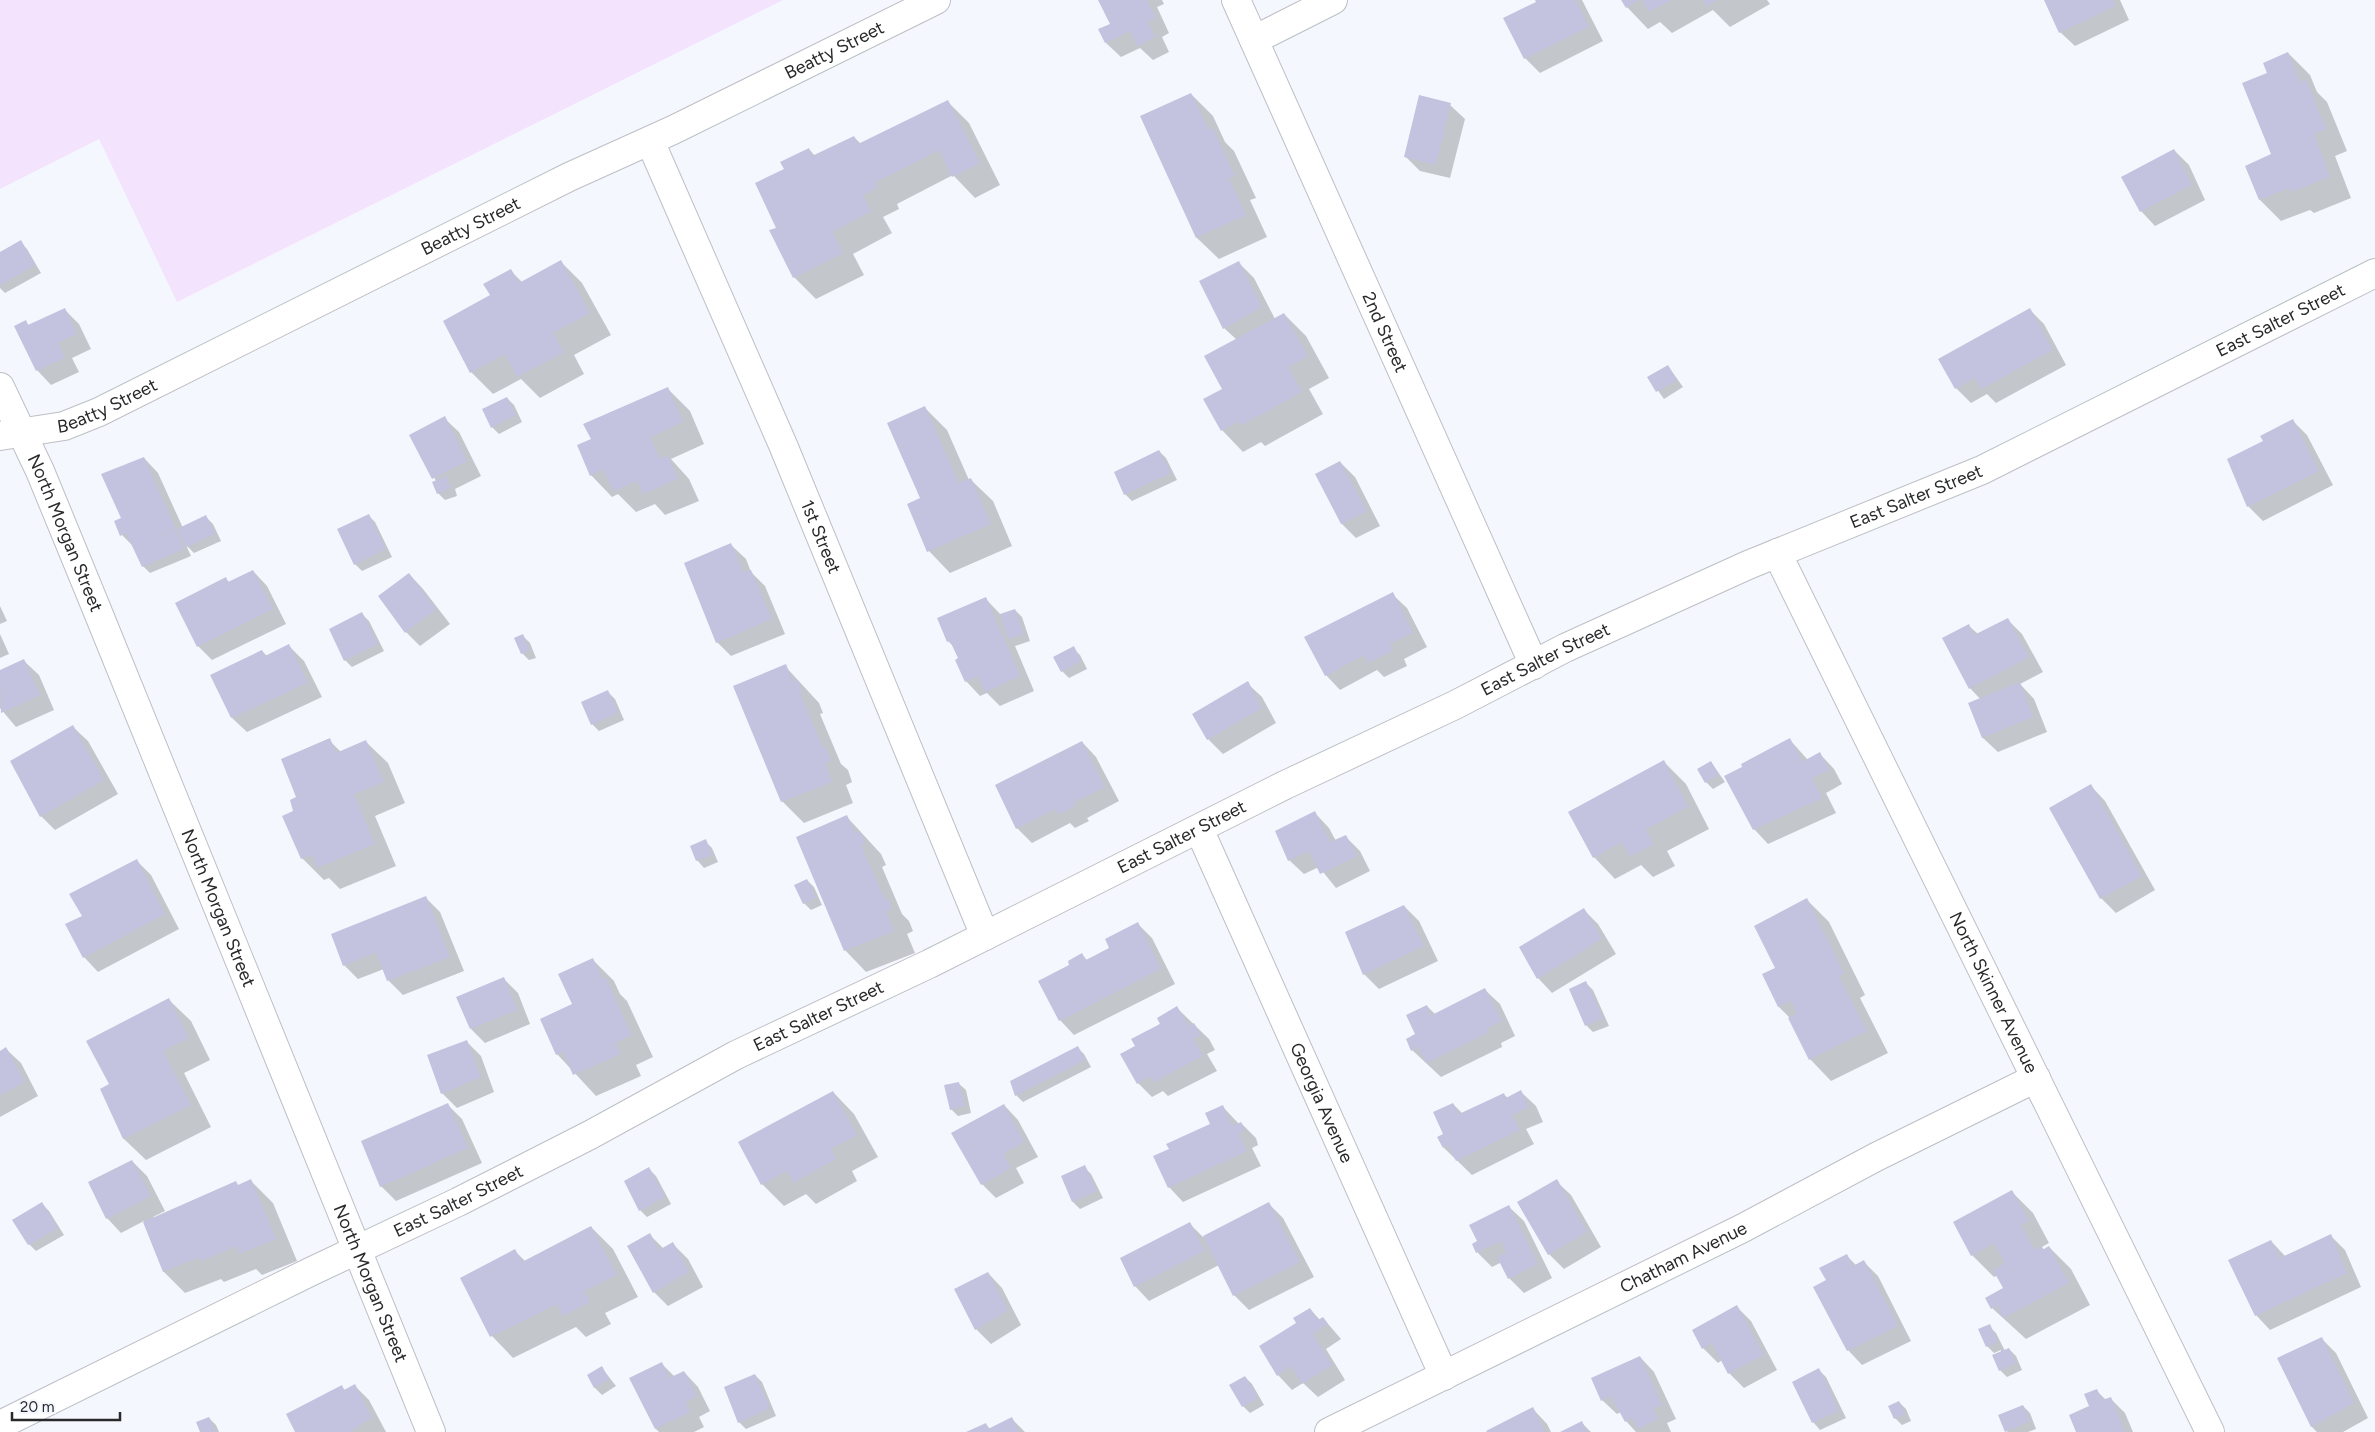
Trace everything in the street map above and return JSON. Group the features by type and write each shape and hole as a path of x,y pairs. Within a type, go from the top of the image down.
{"street":[{"name":"Beatty Street","path":"11,434 41,431 64,426 99,412 569,177 650,141 936,0"},
{"name":"2nd Street","path":"1236,0 1534,664"},
{"path":"1254,40 1333,0"},
{"name":"1st Street","path":"650,141 783,445 985,936"},
{"name":"East Salter Street","path":"0,1425 590,1135 736,1055 985,936 1534,664 1684,592 1982,470 2375,273"},
{"name":"North Morgan Street","path":"0,387 11,434 40,471 431,1432"},
{"name":"North Skinner Avenue","path":"1777,553 2210,1432"},
{"name":"Georgia Avenue","path":"1199,829 1444,1376"},
{"name":"Chatham Avenue","path":"1329,1432 1743,1228 1876,1157 2036,1078"}],"shaded area":[{"path":"0,0 783,0 177,302 99,139 0,189"}],"building":[{"path":"1098,0 1147,0 1156,18 1148,22 1155,37 1137,46 1130,31 1105,43 1098,29 1110,24"},
{"path":"1535,0 1576,0 1589,27 1524,59 1503,18 1536,2"},
{"path":"1621,0 1639,0 1626,8"},
{"path":"1642,0 1671,0 1649,12"},
{"path":"1704,0 1717,0 1707,6"},
{"path":"2044,0 2113,0 2115,6 2059,33"},
{"path":"2288,52 2300,82 2306,79 2326,129 2314,134 2330,177 2291,192 2289,188 2259,200 2245,166 2271,154 2242,83 2267,73 2263,63"},
{"path":"1191,93 1209,130 1213,128 1235,176 1229,178 1246,215 1196,238 1140,116"},
{"path":"1419,95 1451,103 1436,165 1404,157"},
{"path":"948,100 980,163 952,177 939,150 876,182 878,187 863,195 871,211 832,232 843,253 793,278 769,230 776,228 755,183 784,169 780,162 809,148 812,156 854,136 858,144"},
{"path":"2174,149 2192,185 2140,212 2121,177"},
{"path":"21,240 35,265 0,285 0,252"},
{"path":"561,260 590,313 553,333 564,352 517,377 505,354 470,373 443,321 490,295 483,284 511,269 519,283"},
{"path":"1239,261 1262,307 1223,329 1199,281"},
{"path":"65,308 77,334 58,343 65,358 36,371 14,326 26,320 28,325"},
{"path":"2030,308 2053,350 1981,389 1975,378 1955,389 1938,359"},
{"path":"1284,313 1308,356 1288,367 1302,392 1242,425 1239,421 1221,431 1203,399 1222,389 1204,356"},
{"path":"1668,365 1677,380 1656,392 1647,377"},
{"path":"668,387 683,422 650,437 660,459 668,455 678,479 643,494 637,481 613,491 603,469 590,476 577,445 591,439 583,424"},
{"path":"507,397 516,415 491,428 482,409"},
{"path":"925,406 959,483 971,478 991,524 927,552 907,504 920,498 887,423"},
{"path":"445,416 467,461 432,479 409,435"},
{"path":"2293,419 2319,471 2247,507 2227,459 2263,441 2260,436"},
{"path":"1159,450 1171,473 1124,495 1114,472"},
{"path":"144,457 176,529 143,544 176,530 184,549 142,567 126,533 120,536 114,521 121,518 101,474"},
{"path":"1340,461 1367,511 1341,524 1315,474"},
{"path":"446,476 451,488 437,494 432,482"},
{"path":"369,514 386,549 354,565 337,529"},
{"path":"206,515 215,534 186,547 177,529"},
{"path":"731,543 744,573 751,570 772,619 716,643 684,563"},
{"path":"253,570 273,609 197,647 175,603 226,577 228,582"},
{"path":"409,573 436,609 405,633 378,596"},
{"path":"1393,592 1413,633 1390,644 1393,651 1368,663 1364,655 1325,676 1304,637"},
{"path":"986,597 1020,676 985,692 978,676 965,682 955,660 958,658 950,641 947,642 937,618"},
{"path":"1015,609 1024,634 1008,639 1000,614"},
{"path":"362,612 378,644 344,661 329,629"},
{"path":"2008,618 2029,657 1969,689 1942,638 1969,624 1974,635"},
{"path":"523,634 530,651 521,654 514,638"},
{"path":"289,644 308,683 231,718 210,675 262,650 265,656"},
{"path":"1074,646 1081,661 1061,672 1053,657"},
{"path":"24,659 40,695 1,713 0,670"},
{"path":"786,664 793,682 798,680 802,692 800,693 823,748 826,747 831,760 825,763 832,782 781,802 733,686"},
{"path":"1248,681 1262,708 1207,740 1192,714"},
{"path":"2020,682 2033,717 1982,738 1968,703"},
{"path":"608,690 618,713 591,725 581,702"},
{"path":"73,725 104,780 40,817 10,761"},
{"path":"330,738 336,753 366,740 384,782 354,794 375,844 317,868 312,855 301,859 282,816 293,811 290,800 296,797 281,759"},
{"path":"1790,738 1802,762 1820,752 1829,770 1812,778 1822,798 1753,830 1724,776 1742,767 1741,764"},
{"path":"1082,741 1105,787 1073,803 1075,806 1059,815 1056,809 1016,829 995,785"},
{"path":"1664,760 1688,807 1646,829 1654,844 1630,856 1622,842 1593,858 1568,812"},
{"path":"1711,761 1719,775 1705,783 1697,769"},
{"path":"2091,784 2142,876 2100,899 2049,808"},
{"path":"1315,811 1330,842 1346,835 1357,856 1320,874 1309,851 1288,861 1275,831"},
{"path":"847,815 855,833 860,831 865,843 861,845 885,900 888,898 892,909 886,912 894,931 844,951 796,837"},
{"path":"706,839 712,855 696,861 690,846"},
{"path":"137,859 165,914 83,958 65,924 82,916 69,894"},
{"path":"807,879 816,898 803,904 794,885"},
{"path":"426,896 450,957 387,981 376,952 343,966 331,934"},
{"path":"1807,898 1844,973 1839,976 1867,1031 1809,1060 1788,1018 1797,1013 1791,1001 1778,1007 1762,974 1775,968 1754,926"},
{"path":"1404,905 1424,946 1363,975 1345,932"},
{"path":"1584,908 1602,939 1537,979 1519,947"},
{"path":"1138,922 1161,969 1059,1021 1038,981 1069,965 1068,961 1082,953 1086,960 1109,948 1105,939"},
{"path":"593,958 602,979 606,978 632,1035 615,1043 621,1054 573,1075 563,1052 556,1055 540,1019 572,1004 558,974"},
{"path":"504,977 517,1010 470,1029 456,997"},
{"path":"1586,981 1603,1018 1585,1026 1569,989"},
{"path":"1485,988 1502,1021 1487,1028 1489,1032 1426,1063 1418,1047 1411,1051 1406,1039 1415,1034 1406,1015 1427,1005 1430,1016"},
{"path":"169,998 189,1038 163,1051 191,1105 123,1139 100,1089 109,1084 86,1041"},
{"path":"1177,1006 1188,1026 1194,1023 1201,1035 1193,1039 1203,1056 1153,1082 1149,1076 1137,1084 1120,1054 1135,1046 1131,1039 1160,1024 1157,1018"},
{"path":"467,1040 481,1077 441,1094 427,1055"},
{"path":"1078,1046 1085,1060 1015,1096 1010,1081"},
{"path":"6,1047 25,1082 0,1095 0,1051"},
{"path":"959,1082 965,1106 950,1110 944,1085"},
{"path":"1521,1090 1529,1107 1512,1115 1520,1130 1456,1161 1448,1145 1443,1148 1437,1137 1443,1134 1433,1112 1453,1103 1459,1114 1504,1093 1506,1098"},
{"path":"833,1091 857,1135 831,1149 836,1159 793,1183 787,1171 761,1185 738,1142"},
{"path":"448,1103 468,1148 380,1187 361,1141"},
{"path":"1004,1104 1024,1142 1003,1154 1011,1168 981,1185 951,1133"},
{"path":"1223,1105 1232,1126 1241,1122 1245,1130 1238,1133 1247,1151 1168,1188 1153,1156 1169,1149 1166,1144 1210,1124 1205,1113"},
{"path":"132,1160 151,1196 106,1219 88,1182"},
{"path":"1085,1165 1097,1191 1072,1202 1061,1176"},
{"path":"649,1167 665,1197 639,1211 624,1181"},
{"path":"251,1179 276,1239 239,1254 236,1246 201,1261 199,1257 163,1272 143,1222 236,1181 238,1185"},
{"path":"1557,1179 1587,1232 1548,1255 1517,1202"},
{"path":"2012,1190 2029,1221 2021,1225 2034,1249 2039,1246 2042,1250 2049,1246 2069,1283 2003,1318 1997,1305 1991,1309 1985,1298 2003,1288 1993,1270 2005,1263 1994,1243 1971,1256 1953,1222"},
{"path":"42,1202 58,1228 28,1245 12,1220"},
{"path":"1269,1202 1300,1262 1233,1296 1203,1236"},
{"path":"1509,1205 1538,1264 1508,1279 1497,1257 1506,1253 1501,1241 1476,1253 1472,1244 1477,1241 1469,1225"},
{"path":"1190,1222 1205,1251 1134,1287 1120,1258"},
{"path":"591,1226 617,1275 584,1291 590,1302 563,1316 557,1304 490,1337 460,1278 515,1249 522,1262"},
{"path":"650,1233 659,1250 673,1242 689,1272 653,1293 627,1246"},
{"path":"2331,1234 2347,1273 2255,1316 2228,1260 2271,1240 2280,1258"},
{"path":"1847,1254 1853,1266 1864,1260 1898,1326 1847,1351 1813,1287 1826,1280 1819,1268"},
{"path":"988,1272 1008,1310 975,1330 954,1289"},
{"path":"1737,1305 1764,1355 1728,1374 1712,1343 1702,1349 1692,1330"},
{"path":"1310,1308 1318,1320 1323,1317 1328,1324 1313,1334 1332,1365 1302,1384 1291,1366 1277,1376 1259,1346 1296,1323 1293,1318"},
{"path":"1990,1324 1998,1342 1986,1347 1978,1329"},
{"path":"2322,1337 2354,1403 2311,1427 2277,1358"},
{"path":"2009,1348 2016,1363 1999,1371 1992,1355"},
{"path":"1640,1356 1662,1405 1653,1408 1658,1419 1638,1429 1632,1418 1625,1422 1611,1396 1601,1401 1591,1378"},
{"path":"662,1362 669,1378 684,1371 697,1396 686,1402 690,1412 655,1429 629,1378"},
{"path":"602,1366 609,1379 594,1388 587,1375"},
{"path":"1819,1368 1839,1411 1812,1423 1792,1382"},
{"path":"755,1374 770,1408 738,1423 724,1387"},
{"path":"1245,1376 1258,1398 1242,1407 1229,1385"},
{"path":"355,1384 372,1418 349,1432 295,1432 286,1414 342,1385 344,1390"},
{"path":"2097,1389 2102,1400 2111,1397 2125,1432 2076,1432 2069,1415 2089,1406 2084,1394"},
{"path":"1899,1401 1905,1414 1894,1419 1888,1406"},
{"path":"2023,1405 2030,1421 2005,1432 1998,1415"},
{"path":"1533,1407 1545,1432 1486,1431"},
{"path":"209,1417 216,1432 200,1432 196,1422"},
{"path":"1012,1417 1019,1432 966,1432 986,1423 988,1429"},
{"path":"1582,1421 1587,1432 1560,1432"}]}
